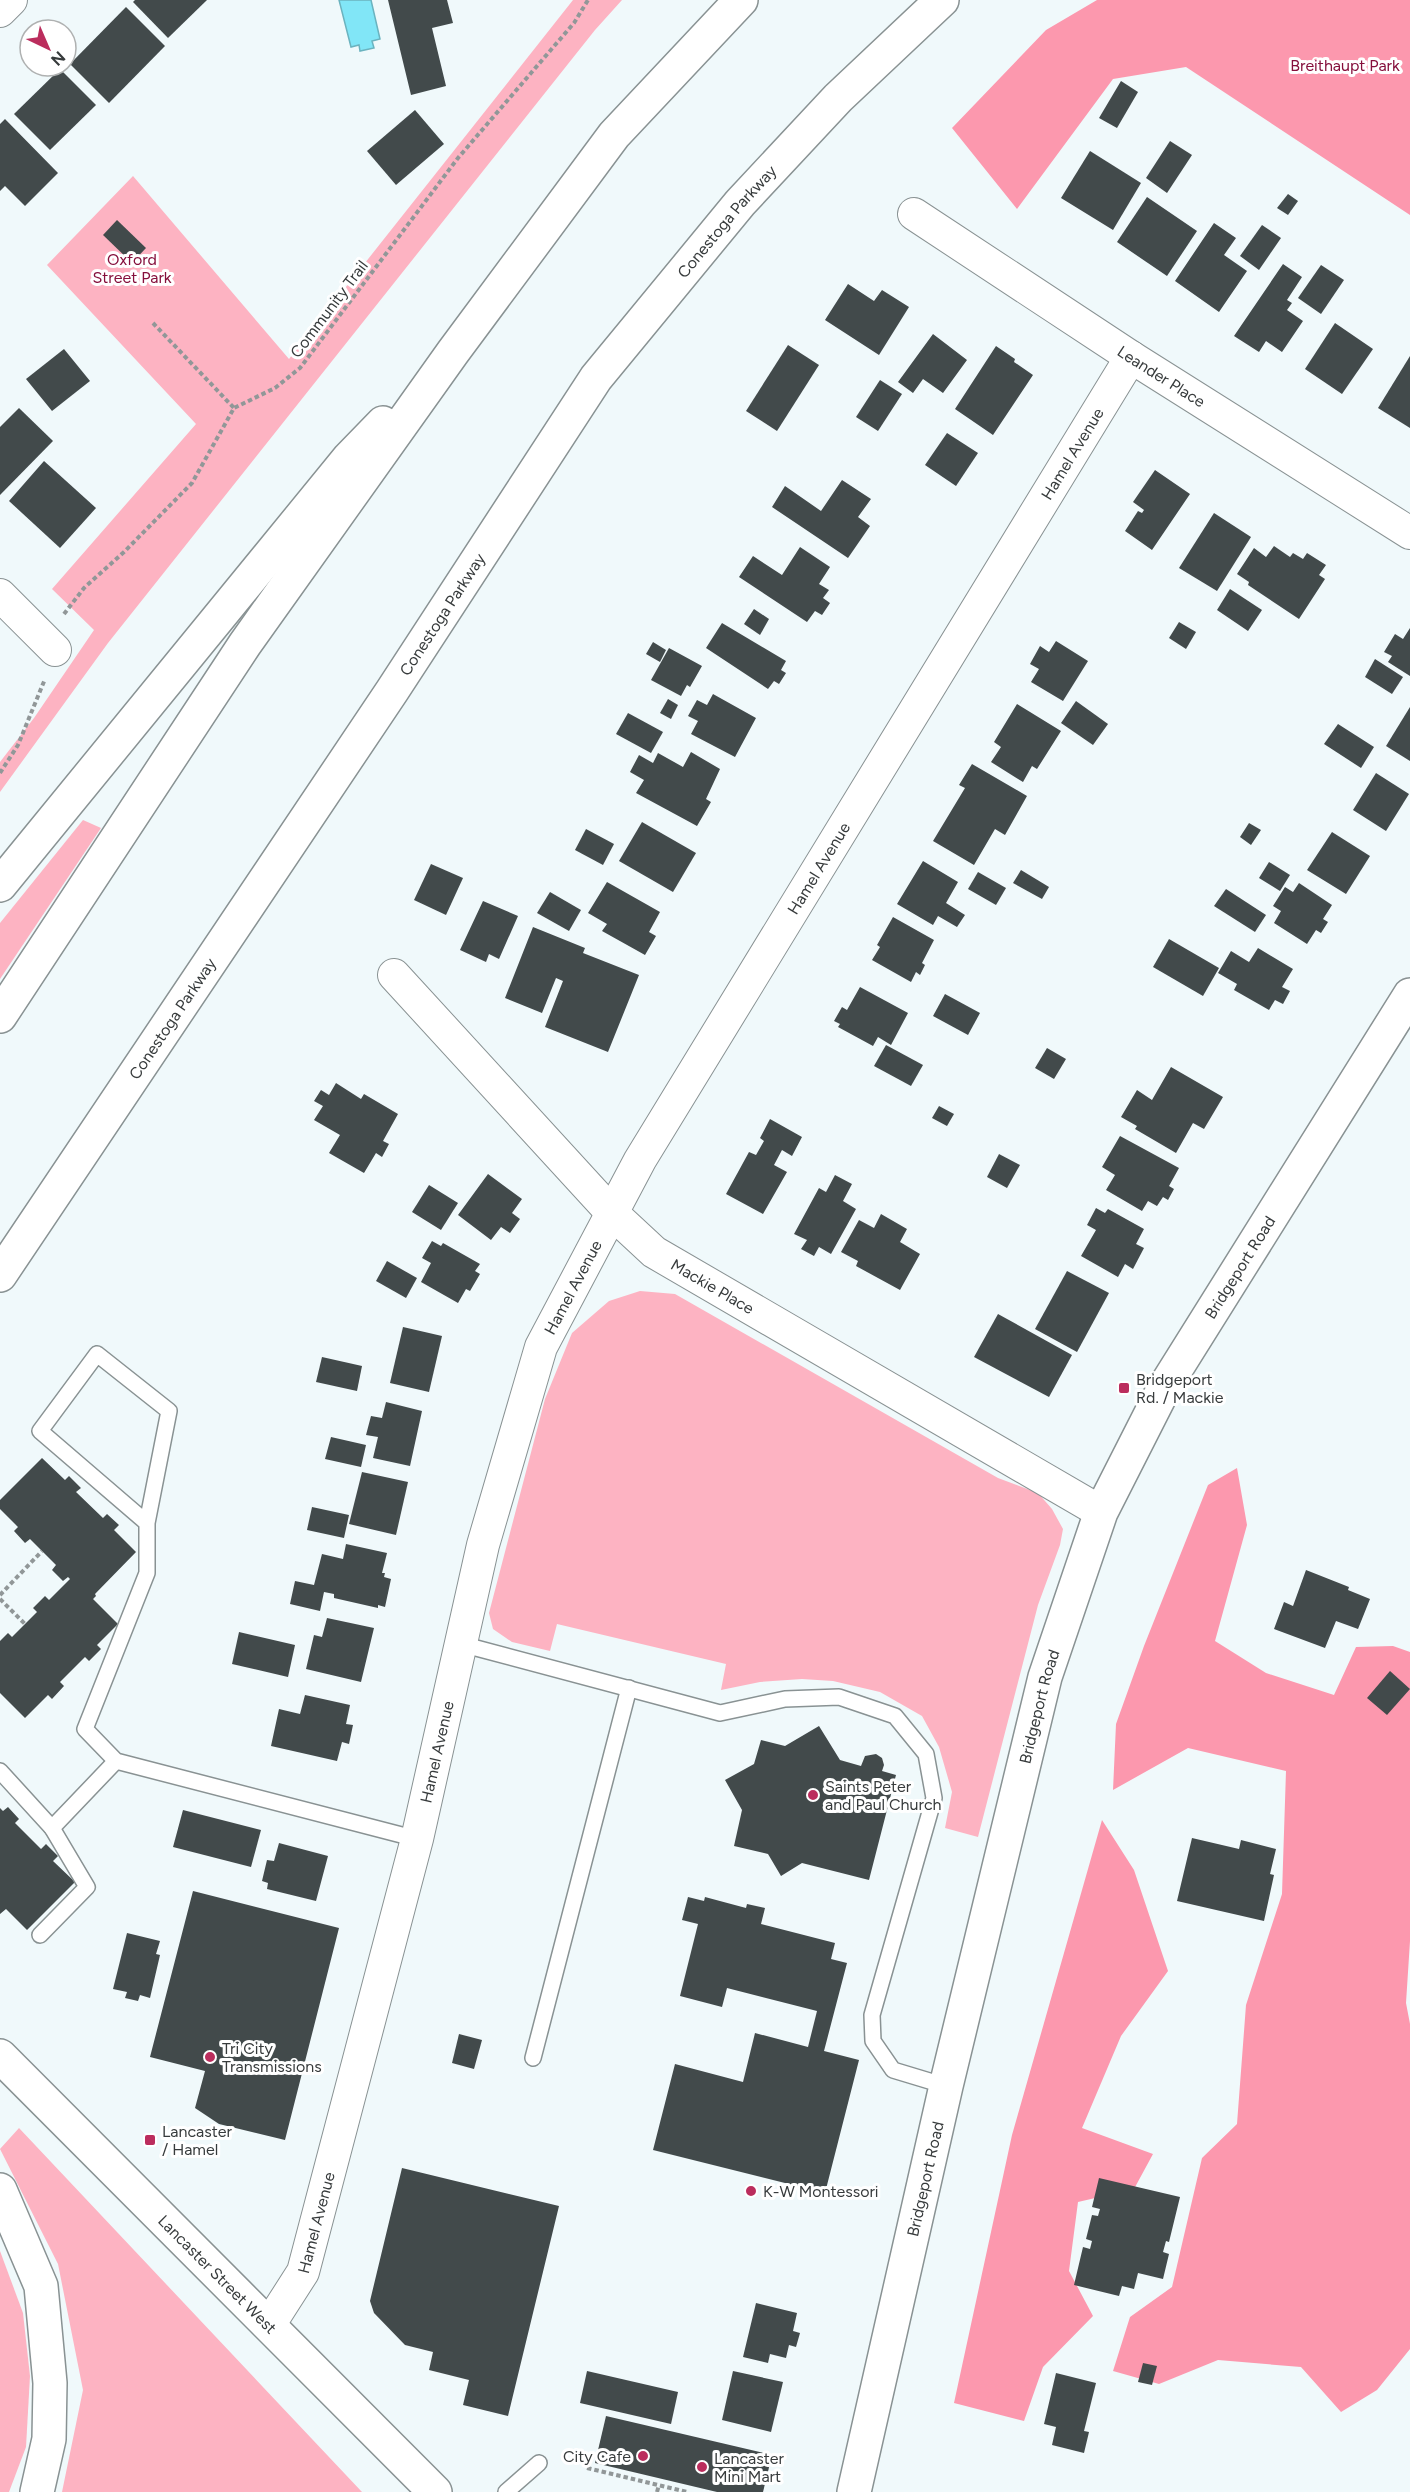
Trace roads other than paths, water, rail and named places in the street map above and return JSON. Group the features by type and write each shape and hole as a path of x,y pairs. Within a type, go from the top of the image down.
{"main road":[{"path":"0,1016 245,644 453,351 614,135 741,0"},
{"name":"Conestoga Parkway","path":"0,1275 392,691 596,378 740,203 837,98 942,0"},
{"path":"0,885 349,458 453,351"},
{"name":"Bridgeport Road","path":"854,2492 946,2086 1045,1677 1101,1512 1164,1388 1410,995"},
{"name":"Lancaster Street West","path":"0,2056 435,2492"},
{"path":"0,2190 41,2286 50,2394 49,2439 37,2492"}],"street":[{"path":"0,11 11,0"},
{"name":"Leander Place","path":"914,214 1131,357 1410,533"},
{"name":"Hamel Avenue","path":"269,2325 303,2272 417,1839 483,1545 541,1347 640,1160 1131,357"},
{"path":"0,595 55,650"},
{"name":"Mackie Place","path":"394,975 612,1212 654,1252 1101,1512"}],"lane":[{"path":"147,1523 40,1431 97,1354 169,1411 147,1523 147,1573 85,1729 116,1761 417,1839"},
{"path":"461,1644 720,1713 785,1699 839,1697 895,1716 926,1754 934,1798 872,2015 873,2041 893,2070 946,2086"},
{"path":"533,2058 629,1688"},
{"path":"52,1828 116,1761"},
{"path":"0,1771 52,1828 87,1887 40,1935"},
{"path":"506,2492 539,2463"}],"water":[{"path":"339,0 371,0 380,39 372,41 374,48 360,51 359,45 351,47"}],"place":[{"name":"Bridgeport Rd. / Mackie","path":"1124,1388"},
{"name":"Saints Peter and Paul Church","path":"813,1795"},
{"name":"Tri City Transmissions","path":"210,2057"},
{"name":"Lancaster / Hamel","path":"150,2140"},
{"name":"K-W Montessori","path":"751,2191"},
{"name":"City Cafe","path":"643,2456"},
{"name":"Lancaster Mini Mart","path":"702,2467"}],"park label":[{"name":"Breithaupt Park","path":"1345,65"},
{"name":"Oxford Street Park","path":"132,268"}]}
